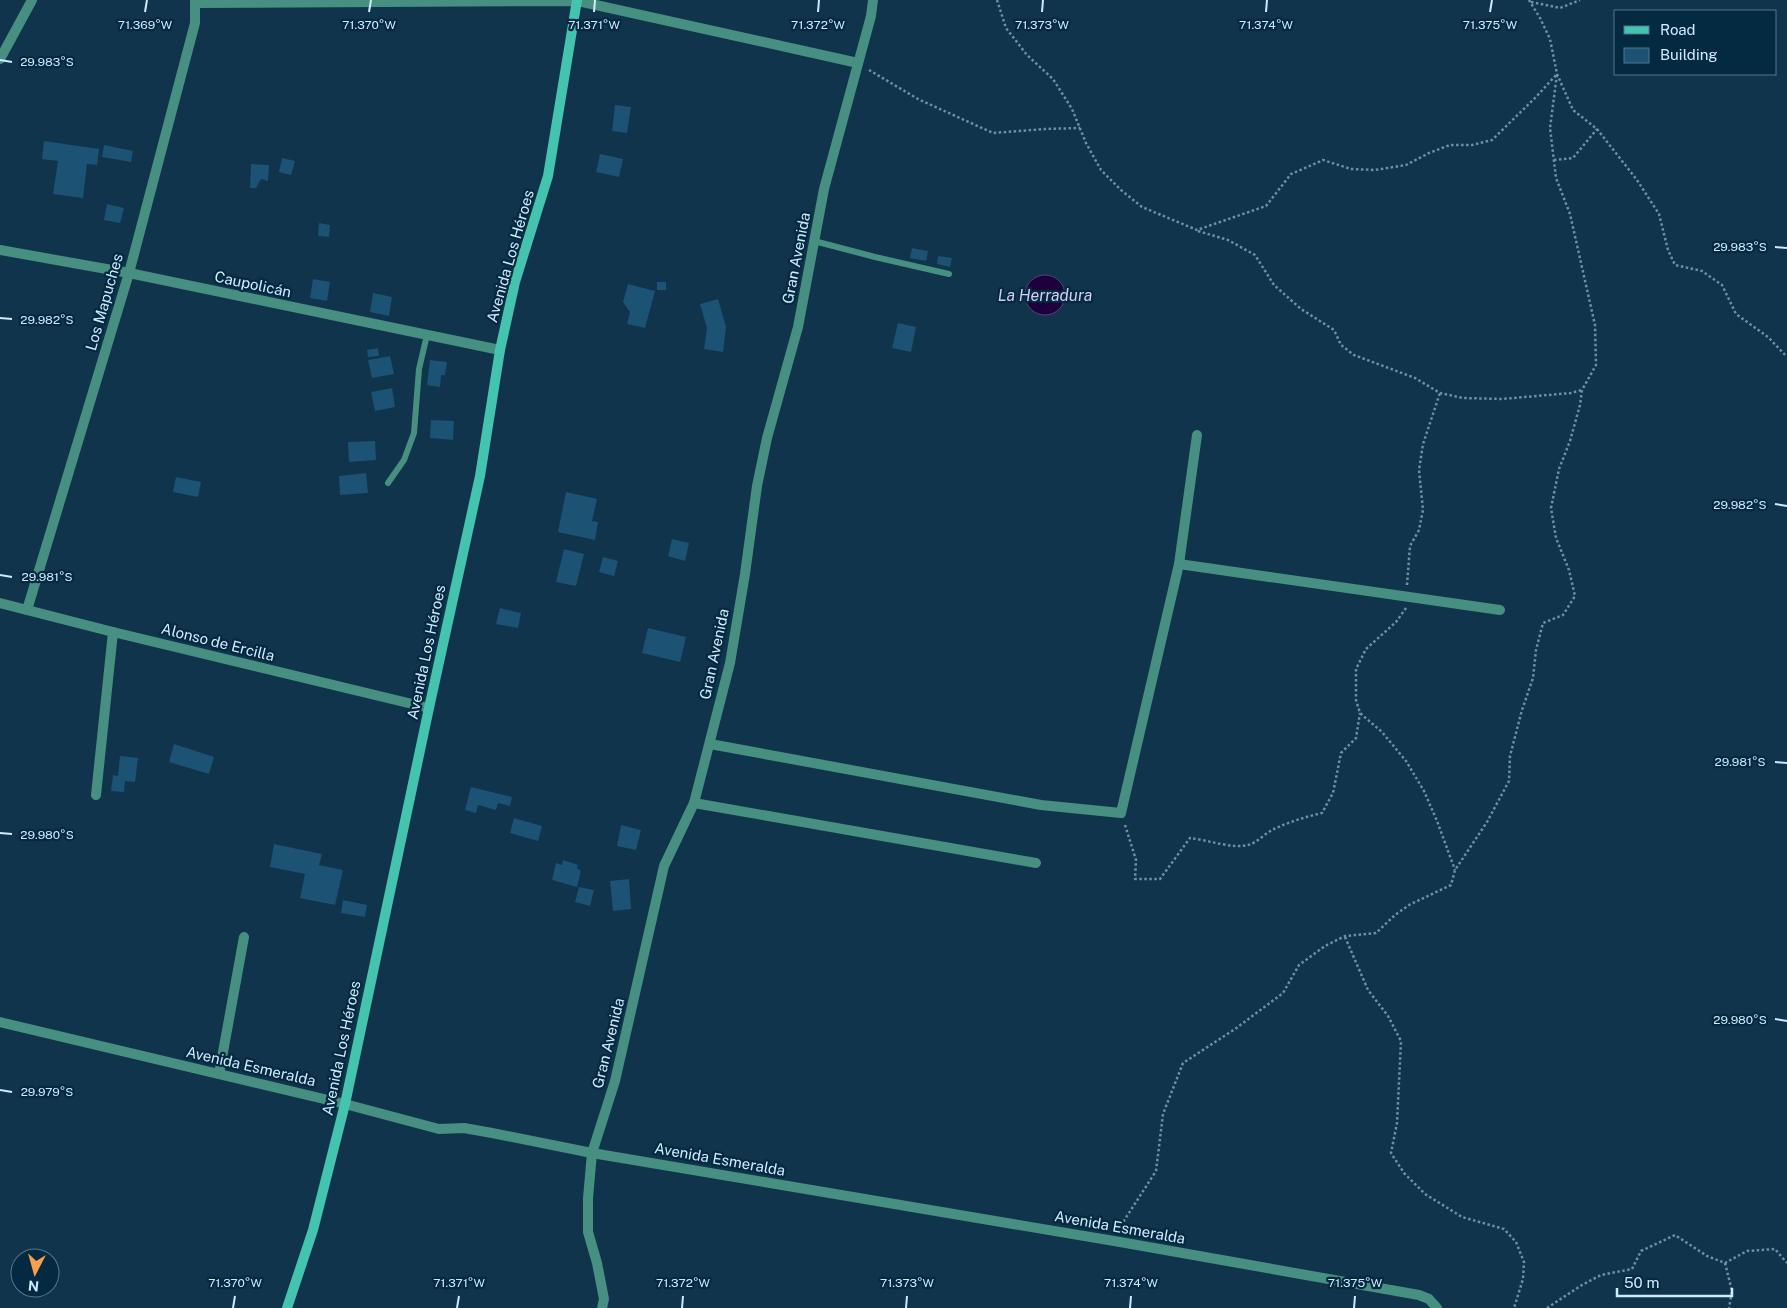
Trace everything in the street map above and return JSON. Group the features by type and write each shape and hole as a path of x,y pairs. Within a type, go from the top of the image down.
{"street":[{"path":"0,59 32,0"},
{"path":"195,1 578,0 858,63"},
{"name":"Avenida Los Héroes","path":"287,1308 313,1230 345,1104 480,476 500,350 515,282 548,176 578,0"},
{"name":"Gran Avenida","path":"602,1308 604,1299 597,1263 588,1232 588,1198 592,1153 615,1081 664,866 694,803 730,664 763,457 798,327 824,189 873,0"},
{"name":"Los Mapuches","path":"27,610 129,274 194,28 195,1"},
{"name":"Caupolicán","path":"0,250 129,274 500,350"},
{"path":"710,744 1041,805 1121,813 1180,564 1197,436"},
{"path":"1180,564 1500,610"},
{"name":"Alonso de Ercilla","path":"0,602 113,632 429,708"},
{"path":"96,795 113,632"},
{"path":"694,803 1036,863"},
{"path":"219,1074 244,937"},
{"name":"Avenida Esmeralda","path":"0,1022 345,1104 439,1129 464,1128 592,1153 1120,1242 1419,1295 1429,1299 1437,1308"}],"lane":[{"path":"814,241 949,274"},
{"path":"388,483 404,460 414,433 418,369 427,335"}],"path":[{"path":"997,0 1006,28 1027,55 1053,79 1072,109 1101,170 1121,190 1142,207 1197,230 1228,240 1255,255 1274,285 1301,309 1334,330 1341,345 1354,355 1415,378 1440,393 1463,398 1502,399 1571,393 1582,390"},
{"path":"1530,1 1560,8 1580,0"},
{"path":"1530,1 1550,39 1556,74 1573,110 1597,129 1637,180 1659,214 1668,250 1675,266 1702,271 1722,285 1736,314 1768,337 1787,357"},
{"path":"858,63 918,99 993,133 1080,128"},
{"path":"1197,230 1266,206 1291,174 1323,160 1351,169 1375,170 1406,165 1428,153 1450,145 1472,144 1492,140 1536,98 1556,74"},
{"path":"1120,1242 1118,1231 1156,1171 1163,1114 1183,1062 1235,1029 1283,993 1299,964 1325,946 1345,936 1376,934 1395,915 1409,905 1451,885 1455,870 1487,822 1509,781 1510,756 1522,710 1533,678 1536,650 1543,623 1563,615 1575,596 1556,538 1551,508 1559,469 1570,441 1582,390 1596,365 1595,324 1570,214 1556,178 1550,128 1556,74"},
{"path":"1554,160 1573,158 1597,129"},
{"path":"1121,813 1136,860 1135,879 1160,879 1190,838 1233,846 1248,845 1273,830 1300,818 1322,813 1334,793 1341,753 1356,738 1360,713 1356,700 1356,669 1366,649 1396,622 1406,607 1410,546 1419,530 1423,510 1419,470 1420,461 1423,444 1440,393"},
{"path":"1360,713 1382,732 1406,761 1430,806 1455,870"},
{"path":"1345,936 1368,990 1388,1016 1401,1041 1397,1123 1391,1153 1404,1173 1425,1194 1462,1217 1504,1229 1516,1242 1524,1262 1523,1279 1514,1308"},
{"path":"1547,1308 1601,1275 1632,1269 1641,1250 1675,1235 1707,1256 1725,1263 1747,1251 1775,1249 1787,1263"},
{"path":"1725,1263 1732,1291 1729,1308"}],"water":[{"name":"La Herradura","path":"1049,275 1056,278 1062,284 1065,295 1064,303 1056,312 1049,315 1041,315 1034,312 1026,303 1025,291 1028,284 1037,276"}],"building":[{"path":"615,105 631,107 627,133 612,131"},
{"path":"44,141 99,149 97,165 87,164 83,198 53,194 58,161 42,159"},
{"path":"104,145 133,151 131,162 102,157"},
{"path":"600,154 623,159 619,177 596,172"},
{"path":"282,158 295,161 291,175 279,172"},
{"path":"251,164 269,165 268,181 261,179 256,188 250,188"},
{"path":"107,204 124,208 120,223 104,220"},
{"path":"319,223 330,225 329,237 318,236"},
{"path":"912,248 928,251 926,261 910,258"},
{"path":"938,256 952,258 950,267 937,264"},
{"path":"313,279 330,282 327,301 310,298"},
{"path":"657,282 666,282 666,290 657,290"},
{"path":"628,284 655,291 645,328 627,324 630,312 623,302"},
{"path":"373,293 392,297 389,316 370,312"},
{"path":"718,299 726,327 723,352 704,349 707,328 700,304"},
{"path":"898,323 916,327 911,352 892,348"},
{"path":"378,348 379,356 368,357 367,350"},
{"path":"390,356 394,374 372,378 368,360"},
{"path":"430,360 447,362 445,375 441,375 440,387 427,385"},
{"path":"392,388 395,407 375,411 371,392"},
{"path":"431,420 454,421 453,440 430,438"},
{"path":"375,441 376,460 349,462 348,442"},
{"path":"366,473 368,493 340,495 339,476"},
{"path":"176,477 201,482 198,497 173,492"},
{"path":"566,492 597,499 592,521 598,522 595,540 558,532"},
{"path":"672,539 689,543 685,561 668,556"},
{"path":"564,549 584,554 576,586 556,582"},
{"path":"603,557 618,561 614,576 599,572"},
{"path":"500,608 521,613 518,628 496,624"},
{"path":"648,628 686,637 680,662 642,653"},
{"path":"174,744 214,757 209,774 169,762"},
{"path":"120,756 138,758 135,782 125,781 124,792 111,791 113,775 118,776"},
{"path":"471,787 512,797 510,806 498,803 496,810 478,805 476,813 465,810"},
{"path":"514,818 542,826 538,841 510,833"},
{"path":"621,825 641,830 636,850 617,846"},
{"path":"274,844 322,854 319,865 343,870 335,905 300,898 305,874 270,867"},
{"path":"563,860 578,865 577,868 581,871 577,887 552,880 556,863 562,865"},
{"path":"629,879 631,909 613,911 610,881"},
{"path":"579,887 594,890 590,906 575,902"},
{"path":"343,900 367,905 365,917 341,913"}]}
